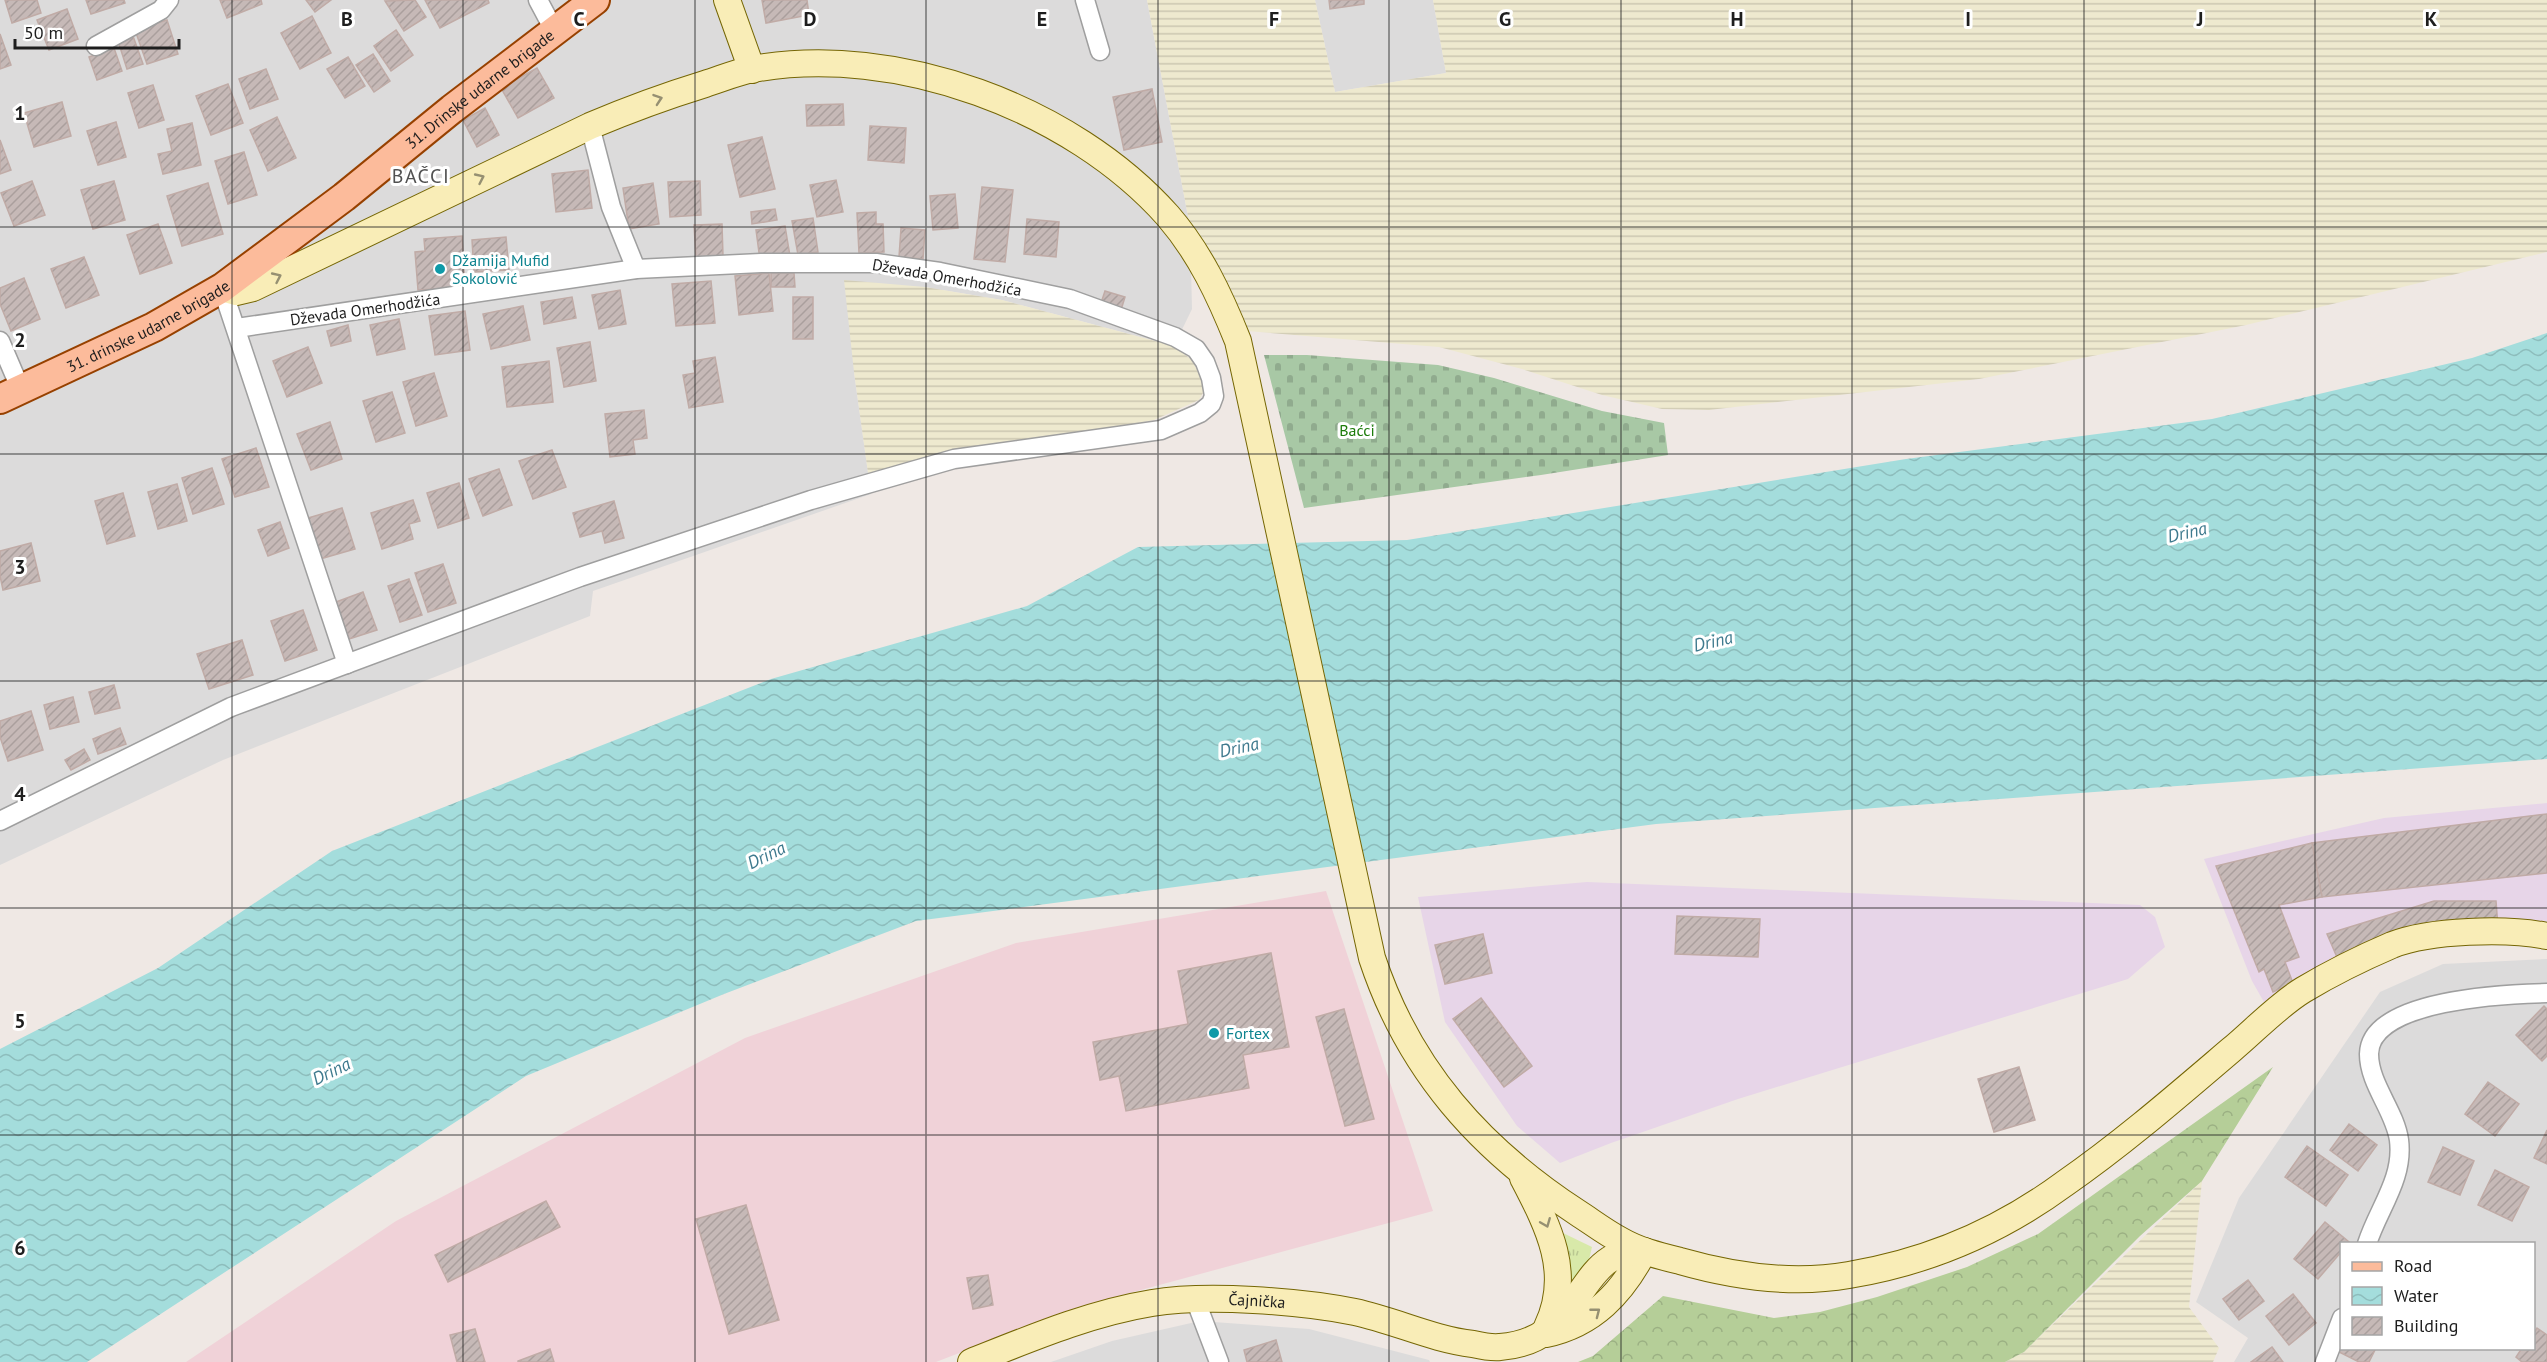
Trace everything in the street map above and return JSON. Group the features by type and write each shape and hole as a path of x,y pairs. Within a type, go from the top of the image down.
{"main road":[{"name":"31. Drinske udarne brigade","path":"222,288 344,197 452,109 595,0"},
{"path":"726,0 752,70"},
{"name":"31. drinske udarne brigade","path":"11,395 154,327 222,288 236,292 253,288 590,126 633,108 752,70 829,64 860,65 910,75 984,95 1027,113 1074,138 1103,157 1142,190 1169,217 1214,282 1238,341 1358,899 1381,985 1412,1050 1439,1090 1478,1135 1520,1171 1599,1227 1644,1251"},
{"path":"1644,1251 1720,1272 1770,1280 1819,1281 1884,1269 1941,1252 1999,1226 2063,1186 2143,1124 2301,991 2394,944 2459,931 2534,933 2547,936"},
{"path":"1520,1171 1543,1216 1554,1244 1558,1270 1558,1299 1543,1335"},
{"name":"Čajnička","path":"971,1362 1091,1318 1149,1303 1195,1299 1314,1306 1357,1313 1432,1337 1498,1348 1529,1343 1543,1335 1572,1305 1592,1276 1608,1260 1623,1254 1644,1251"}],"street":[{"path":"96,46 161,10 169,0"},
{"path":"538,0 554,30"},
{"path":"1085,0 1100,51"},
{"path":"590,126 611,207 636,269"},
{"name":"Dževada Omerhodžića","path":"237,328 636,269 761,263 876,263 940,272 1070,299 1176,337 1196,349 1205,362 1211,378 1214,396 1210,404 1200,413 1161,430 954,459 811,500 580,577 347,664"},
{"path":"0,821 231,707 347,664 222,288"},
{"path":"0,341 11,395"},
{"path":"2368,1242 2394,1184 2399,1139 2377,1084 2369,1056 2373,1035 2386,1025 2421,1009 2463,999 2547,993"},
{"path":"1195,1299 1219,1362"},
{"path":"2325,1362 2340,1323"}],"shaded area":[{"path":"0,0 1147,0 1190,227 1192,309 1174,346 1002,300 925,287 854,372 871,494 593,591 590,616 223,760 0,865"},
{"path":"1147,0 1315,0 1335,92 1446,73 1433,0 2547,0 2547,252 2246,325 1979,379 1709,410 1662,409 1602,395 1522,369 1439,347 1247,331 1190,227"},
{"path":"1315,0 1433,0 1446,73 1335,92"},
{"path":"844,280 925,287 1002,300 1174,346 1192,360 1203,382 1203,393 1199,400 1154,420 951,452 868,473"},
{"path":"2547,803 2547,931 2446,925 2268,1009 2252,981 2204,859 2384,818"},
{"path":"1587,882 2140,905 2155,917 2165,947 2128,979 1738,1099 1560,1163 1517,1126 1445,1022 1418,897"},
{"path":"1326,891 1433,1211 1078,1307 936,1362 186,1362 396,1221 745,1038 1016,943"},
{"path":"2547,959 2547,1362 2234,1362 2248,1338 2196,1302 2239,1198 2380,992 2443,964"},
{"path":"2202,1181 2189,1307 2219,1348 2213,1362 2005,1362 2024,1352"},
{"path":"1200,1321 1309,1329 1430,1362 1051,1362 1112,1341"}],"green space":[{"name":"Baćci","path":"1264,355 1307,355 1438,365 1494,378 1602,411 1664,423 1668,455 1304,508"},
{"path":"2273,1067 2202,1181 2140,1236 2024,1352 2005,1362 1578,1362 1593,1356 1663,1296 1774,1318 1820,1312 1877,1297 1967,1267 2038,1234"},
{"path":"1563,1233 1592,1247 1588,1264 1572,1289"}],"water":[{"name":"Drina","path":"2547,333 2547,759 1656,824 916,921 724,994 526,1076 87,1362 0,1362 0,1049 158,968 332,851 771,679 1027,606 1138,547 1407,540 1906,459 2212,419 2472,358"}],"building":[{"path":"5,0 37,0 41,13 12,23"},
{"path":"86,0 124,0 125,3 91,14"},
{"path":"220,0 261,0 262,4 227,18"},
{"path":"306,0 331,0 315,12"},
{"path":"415,0 426,17 404,31 385,1"},
{"path":"425,0 488,0 489,3 440,28"},
{"path":"762,0 807,0 809,15 766,23"},
{"path":"1329,0 1364,0 1364,4 1330,9"},
{"path":"67,9 78,39 49,50 37,20"},
{"path":"312,16 331,53 300,69 281,33"},
{"path":"167,20 178,54 147,64 135,30"},
{"path":"396,30 413,55 391,71 374,46"},
{"path":"0,34 11,65 0,69"},
{"path":"133,36 143,64 127,69 118,41"},
{"path":"114,48 122,71 97,80 89,57"},
{"path":"373,54 390,81 374,92 356,65"},
{"path":"348,57 365,86 345,98 327,69"},
{"path":"537,68 554,98 518,118 501,88"},
{"path":"266,69 278,99 250,109 239,79"},
{"path":"228,84 243,123 211,135 196,96"},
{"path":"153,85 164,120 139,128 128,93"},
{"path":"1152,89 1162,142 1124,150 1113,97"},
{"path":"62,102 71,136 34,147 24,113"},
{"path":"843,104 844,125 807,126 806,105"},
{"path":"485,108 499,135 477,147 463,120"},
{"path":"277,117 296,158 268,171 250,130"},
{"path":"116,122 126,157 98,165 87,131"},
{"path":"192,123 201,165 163,174 158,154 172,151 167,129"},
{"path":"870,126 906,128 904,163 868,160"},
{"path":"762,137 775,189 740,197 728,145"},
{"path":"0,140 11,170 0,174"},
{"path":"244,152 257,195 228,204 215,161"},
{"path":"588,170 592,208 556,212 552,174"},
{"path":"836,180 843,212 817,217 810,185"},
{"path":"32,181 45,215 14,226 1,193"},
{"path":"114,181 125,220 93,229 81,190"},
{"path":"700,181 701,215 670,217 668,182"},
{"path":"208,183 223,234 182,246 167,196"},
{"path":"653,183 659,224 629,229 623,188"},
{"path":"982,187 1013,190 1005,262 974,259"},
{"path":"955,194 958,228 933,230 930,196"},
{"path":"775,209 777,220 752,224 751,212"},
{"path":"876,212 876,224 883,224 884,252 859,253 857,213"},
{"path":"813,218 818,252 798,255 792,221"},
{"path":"1027,219 1059,222 1056,257 1024,254"},
{"path":"158,224 172,263 140,274 127,235"},
{"path":"722,224 723,256 696,257 694,225"},
{"path":"785,226 790,256 760,260 756,230"},
{"path":"901,228 925,230 923,259 899,257"},
{"name":"Džamija Mufid Sokolović","path":"462,236 465,287 418,290 415,252 425,251 424,239"},
{"path":"506,237 509,270 474,272 472,240"},
{"path":"84,257 99,295 66,308 51,269"},
{"path":"769,273 773,311 739,315 735,276"},
{"path":"771,273 794,273 795,287 771,287"},
{"path":"24,278 40,319 11,331 0,304 0,288"},
{"path":"711,281 715,323 676,326 672,284"},
{"path":"620,290 626,324 599,329 592,295"},
{"path":"1105,291 1125,297 1121,310 1101,303"},
{"path":"572,297 576,318 544,324 541,302"},
{"path":"793,297 813,297 813,339 793,339"},
{"path":"523,306 530,340 491,349 483,314"},
{"path":"465,311 470,350 435,355 429,316"},
{"path":"399,319 405,349 377,355 370,325"},
{"path":"348,325 351,341 331,346 327,331"},
{"path":"590,342 596,381 564,387 557,348"},
{"path":"308,347 322,383 287,397 273,361"},
{"path":"715,357 723,402 689,408 683,375 695,373 693,361"},
{"path":"549,361 553,402 507,407 502,367"},
{"path":"434,373 447,416 416,426 403,382"},
{"path":"392,392 405,433 376,442 363,401"},
{"path":"644,410 647,438 633,440 635,454 610,457 605,414"},
{"path":"330,422 342,459 311,470 297,434"},
{"path":"256,448 269,487 235,497 222,459"},
{"path":"552,450 566,487 533,499 519,461"},
{"path":"212,468 224,504 193,514 182,478"},
{"path":"499,469 512,505 483,516 469,479"},
{"path":"459,483 469,518 438,528 427,493"},
{"path":"177,484 187,521 158,529 148,492"},
{"path":"123,493 135,536 107,544 95,501"},
{"path":"413,500 420,521 409,524 413,539 382,549 371,513"},
{"path":"614,501 624,538 605,543 602,531 580,537 573,513"},
{"path":"342,508 355,549 320,559 308,518"},
{"path":"280,522 289,548 268,556 258,530"},
{"path":"31,543 40,581 3,590 0,576 0,551"},
{"path":"443,564 456,603 428,612 415,573"},
{"path":"409,579 422,615 400,622 388,586"},
{"path":"363,592 377,630 349,639 336,602"},
{"path":"303,610 317,650 285,661 271,621"},
{"path":"242,640 253,675 209,689 197,654"},
{"path":"114,685 120,708 95,714 89,692"},
{"path":"73,697 79,722 50,729 44,705"},
{"path":"31,711 43,750 8,761 0,737 0,721"},
{"path":"120,728 126,744 98,754 93,739"},
{"path":"84,749 90,760 71,770 65,760"},
{"path":"2547,814 2547,873 2322,897 2312,843"},
{"path":"2312,843 2322,897 2279,905 2299,957 2285,962 2293,983 2273,992 2264,969 2259,972 2216,866"},
{"path":"2434,901 2496,901 2498,927 2339,962 2327,934"},
{"path":"1677,916 1760,919 1758,957 1675,954"},
{"path":"1483,934 1492,973 1445,984 1435,945"},
{"name":"Fortex","path":"1271,953 1289,1047 1243,1055 1249,1088 1126,1111 1119,1076 1100,1080 1093,1042 1188,1024 1178,971"},
{"path":"1481,998 1532,1066 1504,1087 1453,1019"},
{"path":"2544,1006 2547,1009 2547,1056 2542,1061 2516,1035"},
{"path":"1344,1009 1374,1119 1345,1126 1316,1017"},
{"path":"2019,1067 2035,1120 1994,1132 1978,1079"},
{"path":"2488,1082 2519,1104 2495,1136 2465,1114"},
{"path":"2349,1124 2377,1145 2358,1171 2330,1150"},
{"path":"2547,1130 2547,1164 2534,1158"},
{"path":"2307,1146 2348,1175 2326,1206 2285,1177"},
{"path":"2443,1147 2474,1161 2460,1195 2428,1182"},
{"path":"2495,1170 2529,1187 2512,1221 2478,1205"},
{"path":"546,1201 560,1227 448,1282 435,1255"},
{"path":"746,1205 779,1320 729,1334 696,1219"},
{"path":"2325,1222 2349,1242 2340,1242 2340,1253 2318,1279 2294,1259"},
{"path":"988,1275 993,1305 973,1309 967,1278"},
{"path":"2248,1280 2264,1301 2239,1320 2223,1299"},
{"path":"2293,1294 2316,1323 2289,1345 2266,1316"},
{"path":"2537,1328 2547,1335 2547,1362 2522,1362 2516,1357 2521,1350 2535,1350"},
{"path":"475,1329 485,1362 457,1362 450,1335"},
{"path":"1276,1340 1282,1362 1247,1362 1244,1350"},
{"path":"2272,1347 2283,1362 2251,1362"},
{"path":"550,1349 554,1362 518,1362 518,1361"},
{"path":"2340,1350 2375,1350 2369,1362 2359,1362 2339,1352"}],"place":[{"name":"Džamija Mufid Sokolović","path":"440,269"},
{"name":"Fortex","path":"1214,1033"}],"district":[{"name":"BAČCI","path":"421,176"}]}
